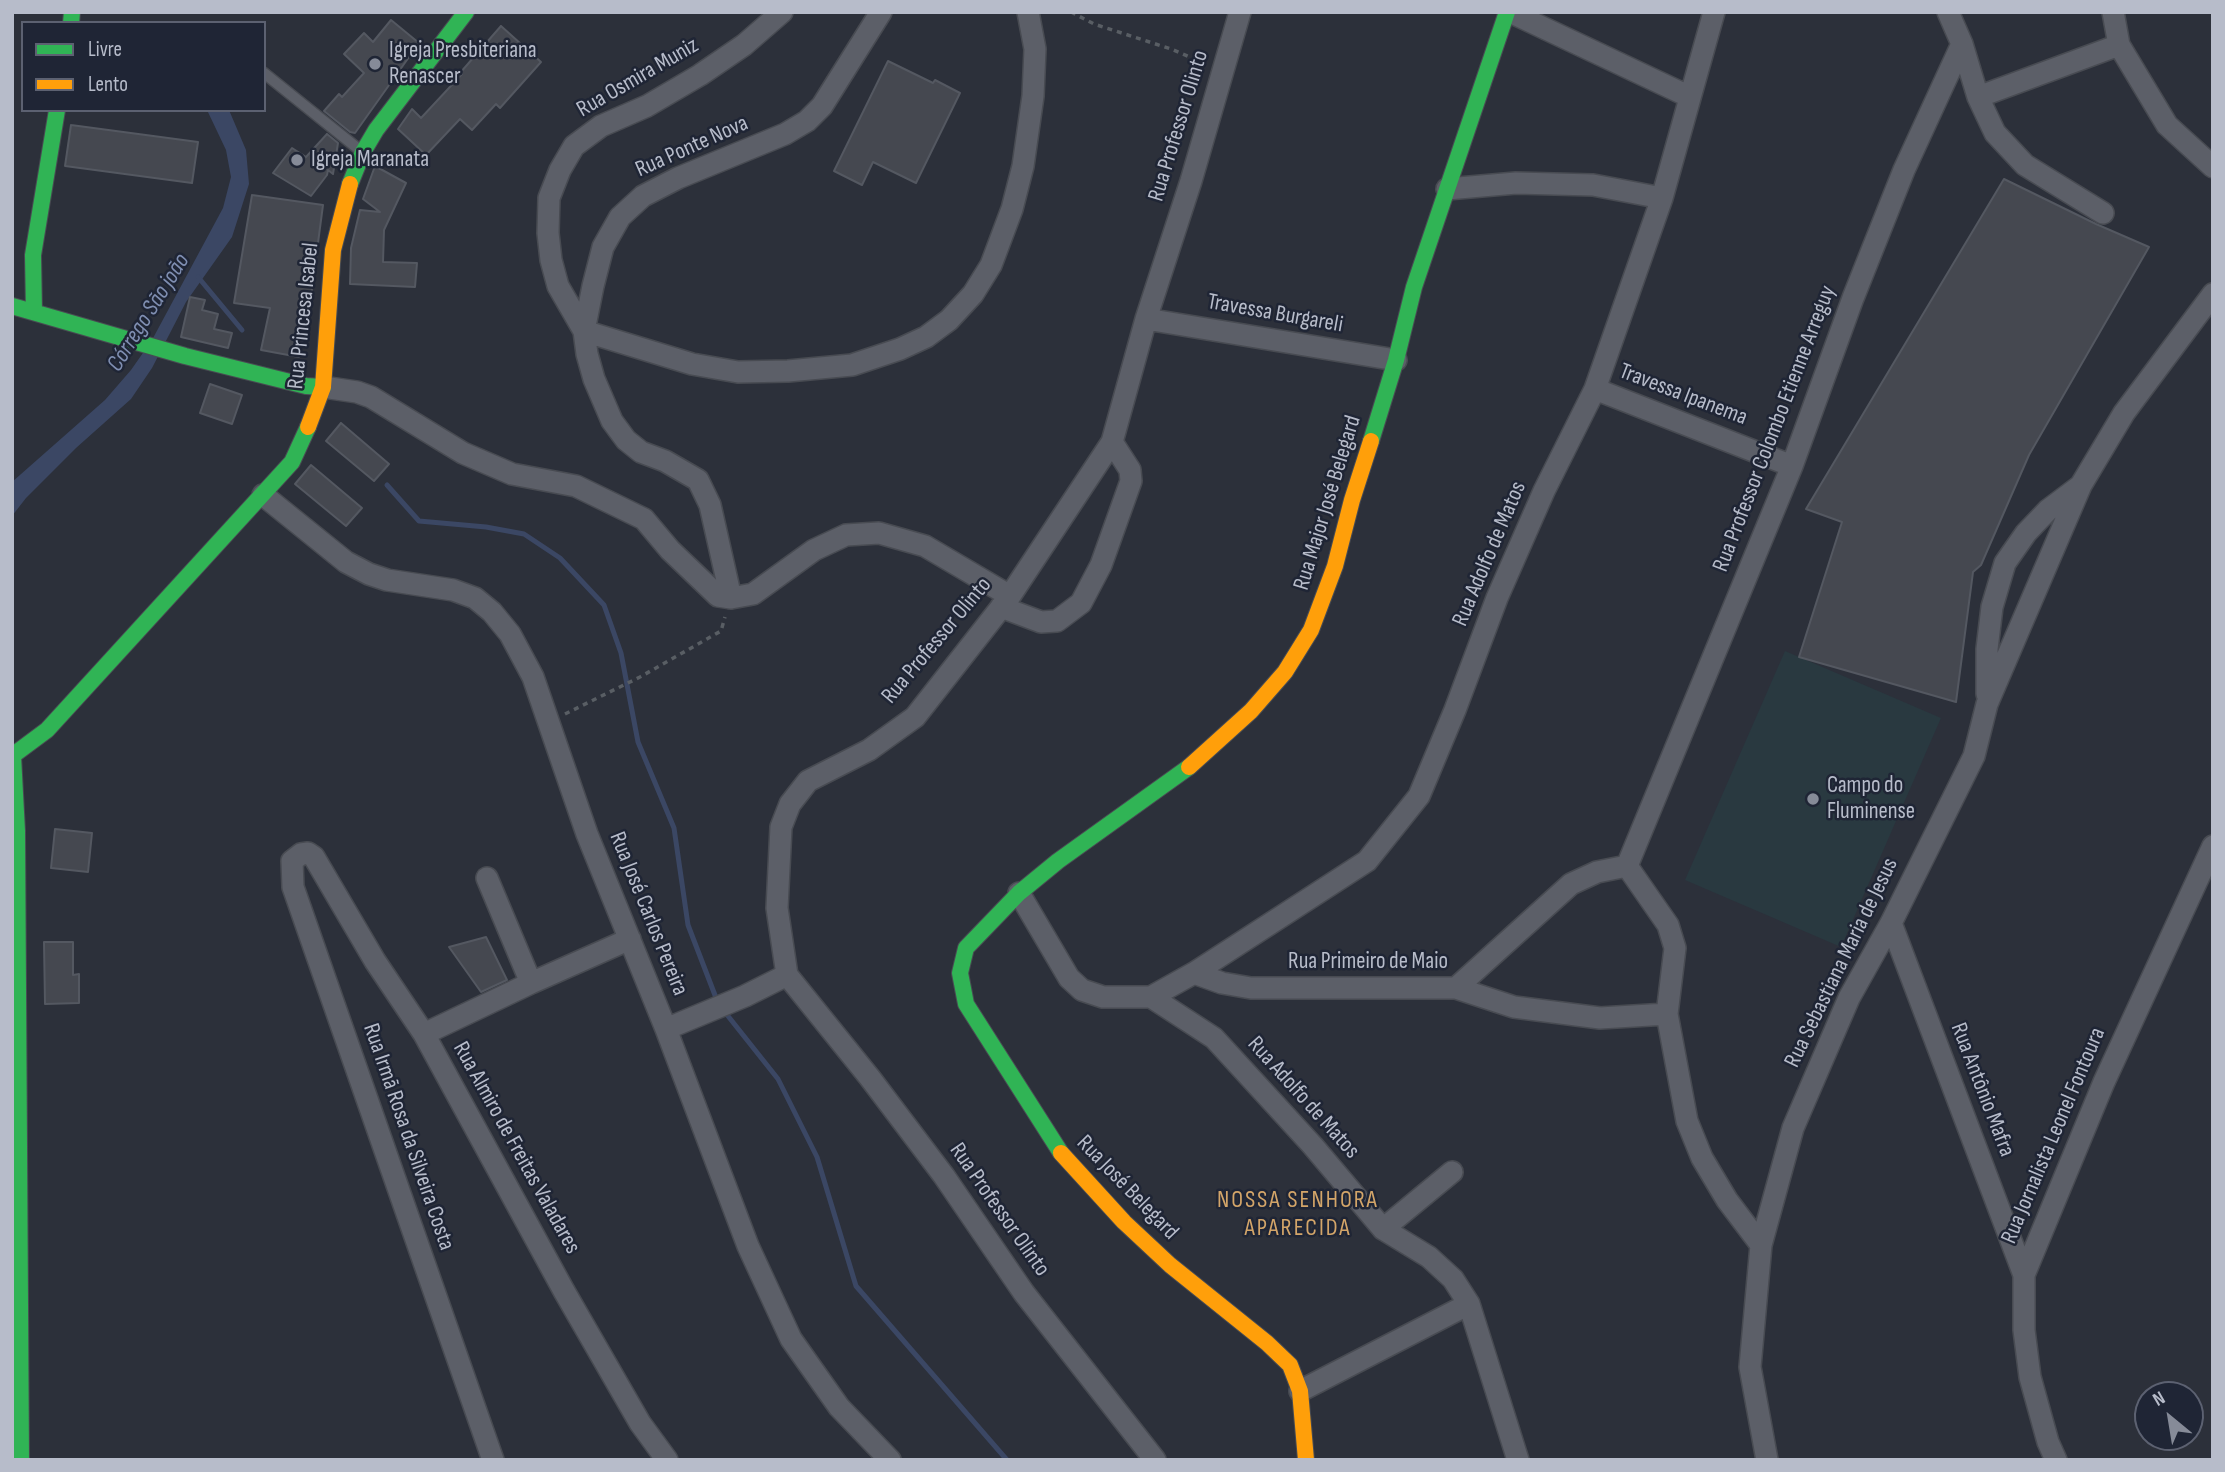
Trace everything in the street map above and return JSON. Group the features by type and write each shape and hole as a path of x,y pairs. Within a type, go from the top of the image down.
{"street":[{"name":"Rua Princesa Isabel","path":"13,756 47,730 292,462 305,437 333,250 350,184 363,152 376,130 401,94 467,12"},
{"name":"Rua Osmira Muniz","path":"584,331 558,286 548,233 549,198 560,170 574,146 601,126 647,107 700,75 744,45 782,12"},
{"name":"Rua Ponte Nova","path":"731,598 709,505 698,480 665,461 641,452 626,440 612,421 594,379 584,331 603,247 620,217 642,196 678,178 785,134 807,121 822,106 881,12"},
{"path":"584,331 692,364 738,372 763,372 852,365 900,349 926,337 950,320 973,294 991,265 1012,209 1023,166 1033,96 1035,49 1028,12"},
{"name":"Rua Professor Olinto","path":"1155,1460 1024,1293 944,1176 788,975 777,908 780,827 790,804 808,781 869,750 915,717 1006,602 1112,442 1146,318 1240,12"},
{"path":"1508,12 1690,97"},
{"name":"Rua Major José Belegard","path":"1019,893 1058,861 1191,766 1251,711 1285,672 1311,630 1335,566 1352,500 1396,360 1414,287 1508,12"},
{"name":"Rua Adolfo de Matos","path":"1019,893 1069,978 1082,990 1103,997 1152,997 1194,973 1367,861 1419,796 1497,598 1544,491 1595,389 1662,198 1714,12"},
{"path":"1948,12 1962,44 1978,97 1995,133 2025,165 2103,214"},
{"path":"2113,12 2119,44 2167,125 2213,167"},
{"name":"Rua Professor Colombo Etienne Arreguy","path":"1627,866 1791,466 1899,183 1962,44"},
{"path":"1978,97 2119,44"},
{"path":"34,312 33,255 57,112"},
{"path":"1447,189 1516,183 1593,185 1662,198"},
{"path":"20,277 33,255"},
{"name":"Rua Sebastiana Maria de Jesus","path":"1767,1460 1750,1367 1761,1245 1793,1128 1849,998 1891,923 1974,755 1987,704 2081,485 2124,413 2213,294"},
{"path":"12,306 185,356 314,387 357,392 371,397 453,448 512,474 576,486 644,519 701,581 718,596 731,598 753,594 814,550 846,535 879,533 926,546 1006,602 1041,622 1056,621 1081,603 1101,565 1131,481 1130,470 1112,442"},
{"name":"Travessa Burgareli","path":"1146,318 1396,360"},
{"name":"Travessa Ipanema","path":"1595,389 1791,466"},
{"name":"Rua Sebastiana Maria de Jesus","path":"1987,704 1987,649 1992,607 2005,563 2026,533 2048,510 2081,485"},
{"name":"Rua José Carlos Pereira","path":"262,495 346,562 369,574 411,585 453,590 475,597 510,634 533,677 587,834 666,1029 748,1246 791,1339 839,1407 890,1460"},
{"path":"13,756 17,831 16,1357 21,1460"},
{"name":"Rua Jornalista Leonel Fontoura","path":"2056,1460 2048,1442 2030,1377 2024,1330 2024,1275 2104,1082 2213,846"},
{"name":"Rua Irmã Rosa da Silveira Costa","path":"318,863 308,853 295,858 291,871 293,887 493,1460"},
{"name":"Rua Almiro de Freitas Valadares","path":"318,863 375,961 424,1034 564,1291 640,1423 667,1460"},
{"path":"1456,988 1571,884 1597,873 1627,866 1668,925 1675,948 1667,1014 1686,1121 1702,1158 1727,1200 1761,1245"},
{"path":"487,878 531,983"},
{"name":"Rua José Belegard","path":"1019,893 966,948 960,973 966,1004 1064,1158 1124,1222 1170,1265 1268,1343 1290,1365 1300,1391 1306,1460"},
{"name":"Rua Antônio Mafra","path":"1891,923 2024,1275"},
{"path":"424,1034 630,939"},
{"name":"Rua Primeiro de Maio","path":"1194,973 1222,984 1251,988 1456,988 1514,1007 1600,1018 1667,1014"},
{"path":"666,1029 788,975"},
{"name":"Rua Adolfo de Matos","path":"1152,997 1214,1038 1313,1146 1383,1229 1429,1257 1454,1279 1469,1304 1518,1460"},
{"path":"1383,1229 1452,1171"},
{"path":"1300,1391 1469,1304"}],"lane":[{"path":"266,75 363,152"}],"path":[{"path":"1071,12 1094,24 1224,71"},
{"path":"548,721 640,677 720,631 731,598"}],"shaded area":[{"name":"Campo do Fluminense","path":"1785,651 1941,718 1841,947 1685,880"}],"water":[{"path":"208,112 230,112 246,150 249,184 232,237 186,302 152,368 131,399 76,448 26,498 12,516 12,482 105,400 152,340 223,208 231,177 226,150"}],"building":[{"path":"391,20 419,43 355,133 350,132 324,111 339,94 342,97 364,73 344,54 364,33 373,42"},
{"path":"501,26 541,62 500,108 496,104 472,130 460,119 426,155 398,129 412,109 421,118"},
{"path":"888,61 960,93 916,183 873,162 862,185 834,171"},
{"path":"71,125 198,142 192,183 65,166"},
{"name":"Igreja Maranata","path":"327,134 338,143 333,174 328,170 311,196 273,173 292,148 306,157"},
{"path":"375,166 406,183 384,230 383,262 417,263 415,287 350,284 351,248 360,210 380,212 363,199"},
{"path":"2004,179 2149,247 2029,455 1981,565 1973,572 1956,702 1799,657 1842,522 1806,509"},
{"path":"252,195 323,205 309,311 299,357 261,350 270,308 234,303"},
{"path":"190,297 205,300 202,310 218,314 214,329 232,333 228,348 181,337"},
{"path":"210,384 242,395 232,424 200,413"},
{"path":"341,423 389,464 374,481 326,441"},
{"path":"311,465 362,508 346,526 295,484"},
{"path":"55,829 92,833 88,872 51,868"},
{"path":"486,937 507,980 481,992 449,947"},
{"path":"44,942 73,942 73,975 79,974 79,1003 45,1004"}],"waterway":[{"name":"Córrego São joão","path":"198,277 242,330"},
{"path":"387,485 419,521 486,527 524,534 560,558 604,605 621,653 638,742 674,828 688,925 718,1003"},
{"path":"724,1011 778,1079 817,1157 856,1286 1007,1460"}],"traffic: fast":[{"path":"71,21 72,12"},
{"path":"350,184 363,152 376,130 466,12"},
{"path":"1371,441 1396,360 1414,287 1507,12"},
{"path":"34,312 33,255 57,112"},
{"path":"12,306 185,356 306,386 323,387"},
{"path":"12,756 47,730 292,462 308,427"},
{"path":"13,756 17,831 21,1460"},
{"path":"1061,1153 966,1004 960,973 966,948 1019,893 1058,861 1189,767"}],"traffic: slow":[{"path":"308,427 323,387 333,250 350,184"},
{"path":"1189,767 1251,711 1285,672 1311,630 1335,566 1371,441"},
{"path":"1061,1153 1124,1222 1170,1265 1267,1343 1290,1365 1300,1391 1306,1460"}],"place":[{"name":"Igreja Presbiteriana Renascer","path":"375,64"},
{"name":"Igreja Maranata","path":"297,160"},
{"name":"Campo do Fluminense","path":"1813,799"}],"district":[{"name":"NOSSA SENHORA APARECIDA","path":"1298,1215"}]}
